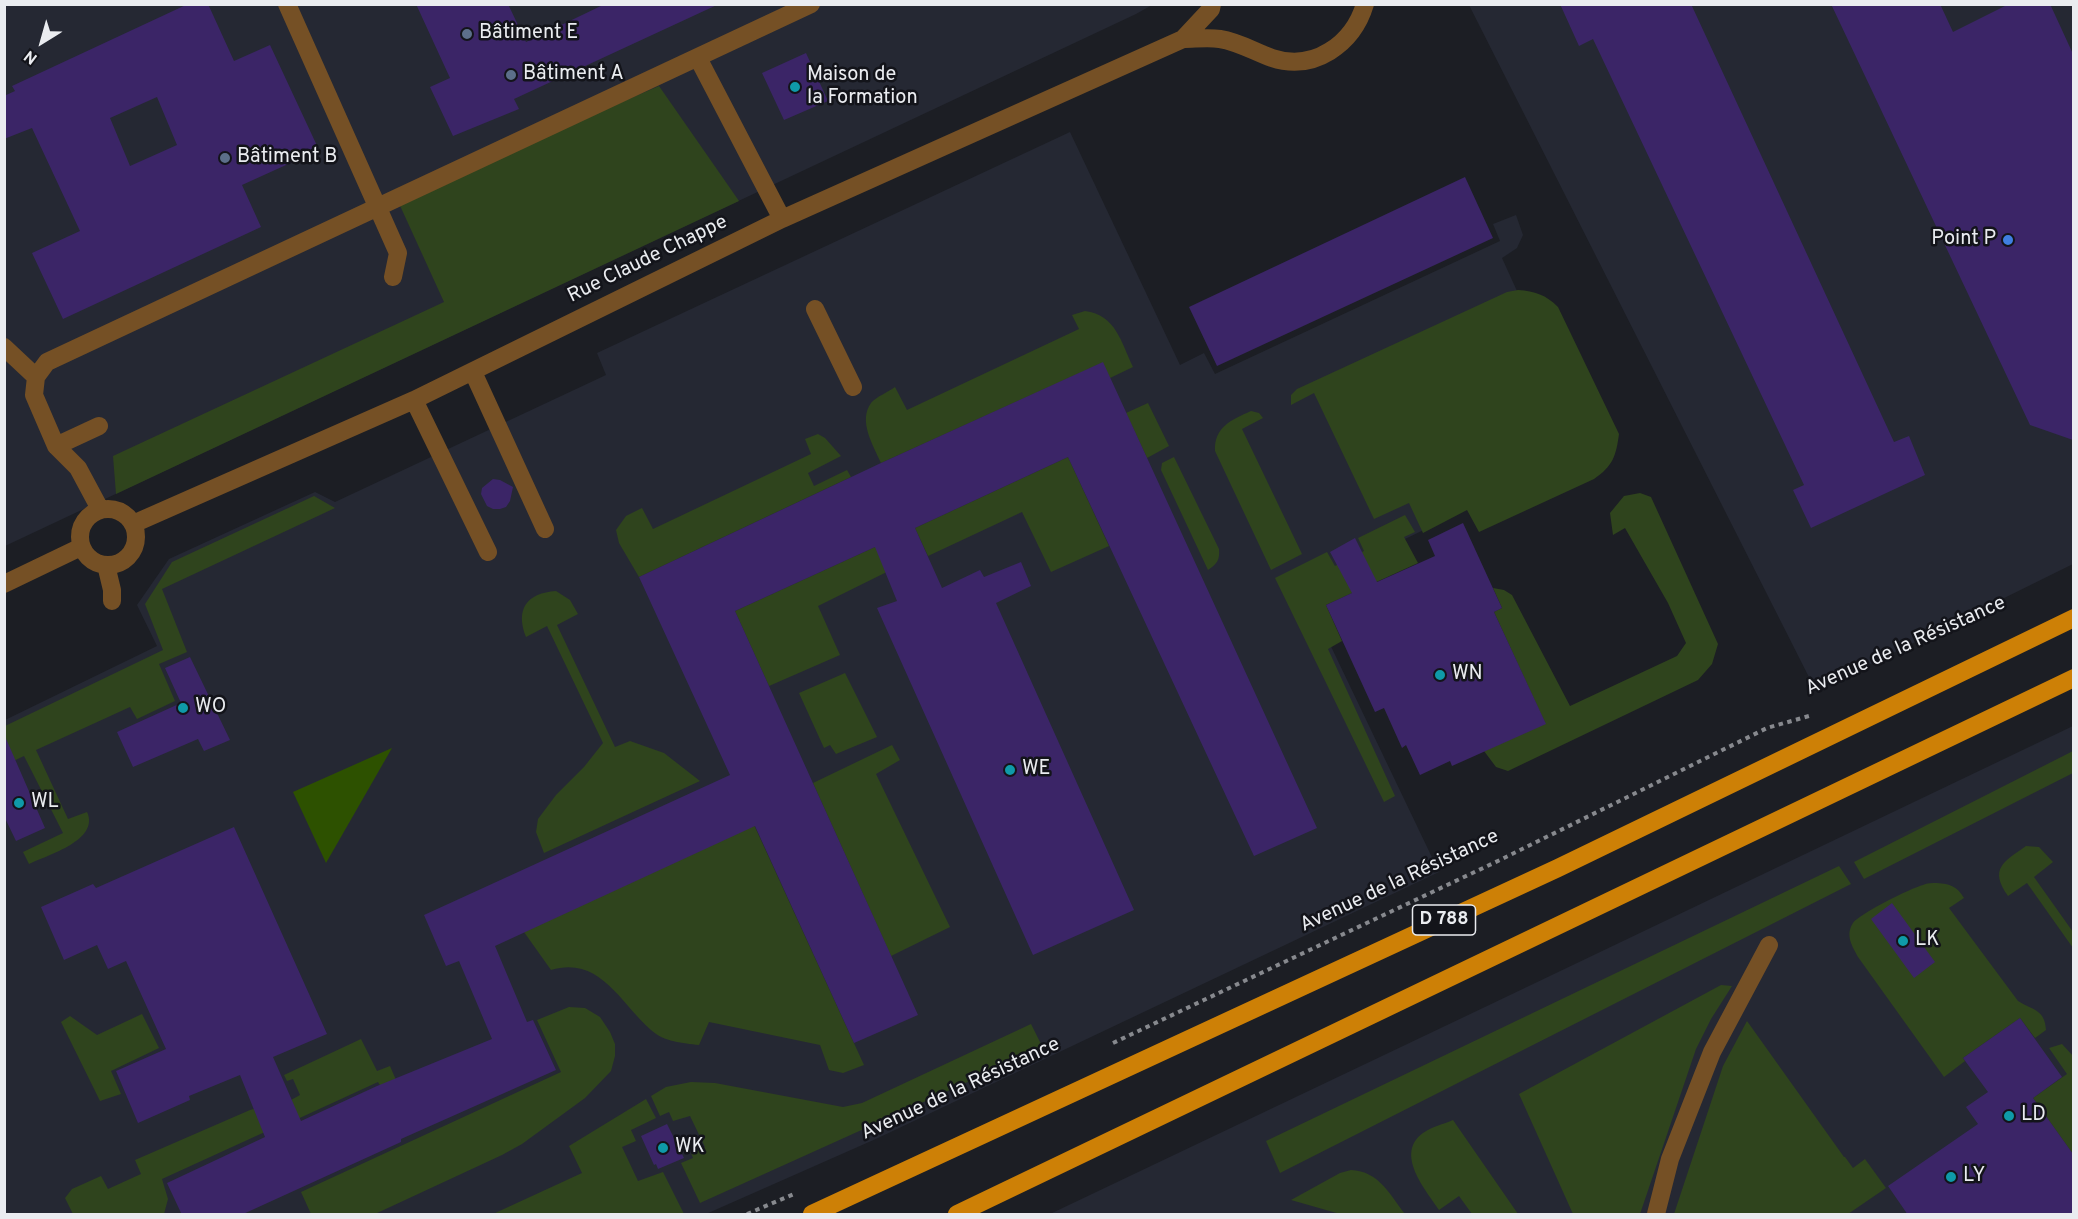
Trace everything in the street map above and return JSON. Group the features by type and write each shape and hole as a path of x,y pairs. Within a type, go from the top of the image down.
{"main road":[{"name":"D 788","path":"812,1215 1558,868 2073,618"},
{"name":"D 788","path":"957,1215 2073,678"}],"lane":[{"path":"287,4 398,253 393,277"},
{"path":"100,509 78,468 56,446 34,396 36,377 47,362 811,4"},
{"path":"1183,39 1211,9 1212,4"},
{"path":"1183,39 1220,39 1250,47 1273,59 1299,62 1324,56 1345,41 1360,20 1365,4"},
{"name":"Rue Claude Chappe","path":"133,524 414,400 782,219 1183,39"},
{"path":"698,58 782,219"},
{"path":"815,309 853,387"},
{"path":"4,347 36,377"},
{"path":"472,372 545,529"},
{"path":"414,400 488,552"},
{"path":"56,446 99,426"},
{"path":"100,509 119,511 133,524 136,534 135,544 131,553 116,564 96,563 81,547 80,530 84,521 100,509"},
{"path":"4,584 81,547"},
{"path":"106,565 112,590 112,601"},
{"path":"1656,1215 1670,1160 1712,1052 1769,945"}],"path":[{"name":"Avenue de la Résistance","path":"1106,1046 1500,860 1767,728 1812,715"},
{"path":"747,1215 798,1192"}],"shaded area":[{"path":"4,5 1152,5 5,546"},
{"path":"1469,5 2073,5 2073,564 1816,691"},
{"path":"1070,132 1180,365 1204,353 1215,374 1500,241 1493,224 1516,215 1523,235 1517,248 1502,258 1517,291 1615,438 1303,588 1439,872 878,1138 706,1214 5,1214 5,720 157,646 137,605 169,559 315,492 335,502 606,375 597,353"},
{"path":"2073,726 2073,1214 1050,1214 1485,1007"}],"green space":[{"path":"659,86 739,201 116,494 113,456 444,302 397,199"},
{"path":"1518,290 1540,294 1558,307 1619,434 1615,454 1606,470 1594,479 1479,532 1467,510 1423,533 1409,503 1374,519 1314,393 1291,405 1291,395 1297,389 1507,292"},
{"path":"1085,311 1104,318 1111,324 1121,339 1133,367 1110,378 1102,363 881,463 866,425 867,410 876,399 895,387 907,410 1079,329 1072,315"},
{"path":"1148,403 1169,446 1147,458 1126,413"},
{"path":"1251,411 1259,413 1263,418 1242,429 1302,554 1271,570 1215,451 1217,436 1225,425"},
{"path":"818,434 825,438 841,456 808,473 814,486 847,470 851,477 639,577 619,543 616,530 626,516 642,508 653,529 811,454 805,439"},
{"path":"1068,457 1109,546 1051,572 1022,512 928,556 915,528"},
{"path":"1174,457 1219,549 1217,561 1208,570 1161,470 1162,463"},
{"path":"1640,493 1651,497 1718,644 1712,664 1698,680 1508,771 1496,767 1484,751 1545,723 1494,612 1502,608 1493,588 1504,590 1512,595 1570,706 1677,656 1686,643 1668,603 1625,528 1613,535 1610,513 1624,496"},
{"path":"314,496 335,508 162,589 187,652 159,664 175,701 137,719 130,707 36,750 68,819 87,812 89,822 86,831 70,845 29,864 23,852 63,833 24,756 5,765 5,726 163,650 145,604 172,562"},
{"path":"1405,515 1415,532 1404,537 1418,563 1326,605 1342,641 1328,649 1395,796 1384,802 1275,578 1327,552 1335,566 1364,551 1358,538"},
{"path":"899,536 911,560 818,606 840,655 769,686 735,611"},
{"path":"556,591 570,600 578,614 557,625 615,747 630,741 664,753 700,781 544,853 536,832 538,819 556,795 584,767 603,743 547,626 526,637 522,618 526,604 538,595"},
{"path":"845,673 877,737 836,754 830,745 824,748 799,693"},
{"path":"892,745 900,760 876,774 950,927 891,956 813,783"},
{"path":"392,748 326,863 293,792"},
{"path":"2073,751 2073,773 1864,879 1854,862"},
{"path":"749,814 864,1065 843,1073 829,1070 820,1045 709,1022 699,1045 668,1039 651,1030 608,985 596,976 583,969 568,967 551,970 524,932"},
{"path":"2026,846 2039,847 2053,862 2034,877 2073,932 2073,948 2027,883 2008,896 2002,887 1999,873 2001,867"},
{"path":"1839,866 1851,884 1280,1173 1266,1141"},
{"path":"1937,883 1953,886 1959,891 1964,898 1949,908 2018,1001 2040,1014 2046,1030 2035,1038 2020,1018 1963,1058 1965,1061 1944,1077 1858,957 1849,936 1853,923 1865,914 1917,887"},
{"path":"1721,985 1732,986 1711,1019 1696,1049 1640,1214 1573,1214 1519,1094"},
{"path":"569,1007 585,1008 600,1017 615,1044 611,1071 585,1098 522,1144 375,1214 311,1214 301,1192 561,1072 537,1020"},
{"path":"142,1014 159,1048 111,1071 121,1094 100,1101 61,1022 70,1016 97,1035"},
{"path":"1747,1021 1853,1168 1865,1159 1886,1188 1848,1214 1674,1214 1723,1066"},
{"path":"1031,1024 1043,1048 700,1203 681,1163 693,1158 691,1153 705,1147 690,1116 673,1121 669,1112 660,1116 651,1096 666,1087 691,1082 715,1083 843,1107 862,1103"},
{"path":"361,1039 377,1071 390,1066 396,1080 381,1087 378,1082 291,1122 282,1105 300,1095 293,1079 287,1081 284,1075"},
{"path":"2062,1044 2073,1056 2073,1154 2033,1098 2067,1074 2049,1048"},
{"path":"646,1099 656,1118 631,1130 636,1141 622,1147 638,1181 663,1172 684,1214 493,1214 582,1173 569,1146"},
{"path":"258,1108 267,1131 162,1179 168,1199 164,1214 73,1214 65,1198 72,1189 101,1176 108,1189 141,1174 135,1160"},
{"path":"1453,1120 1518,1214 1472,1214 1459,1196 1439,1210 1415,1172 1411,1151 1423,1133"},
{"path":"1351,1170 1361,1171 1376,1179 1405,1214 1340,1214 1291,1200 1340,1173"}],"building":[{"name":"Bâtiment B","path":"188,4 208,4 234,61 270,45 319,150 242,185 261,227 63,319 32,253 80,231 32,128 4,139 4,96 15,91 12,86","holes":["157,97 177,145 130,166 110,118"]},
{"name":"Bâtiment A","path":"416,4 508,4 526,42 605,4 719,4 514,99 519,109 453,136 430,87 450,78"},
{"path":"1560,4 1691,4 1894,442 1909,436 1925,475 1811,528 1793,490 1804,485 1593,39 1579,46"},
{"name":"Point P","path":"1831,4 1940,4 1953,32 2009,4 2050,4 2073,54 2073,440 2030,425"},
{"name":"Maison de la Formation","path":"806,53 828,101 784,120 762,73"},
{"path":"1465,177 1493,238 1217,366 1189,307"},
{"path":"1103,362 1317,828 1254,856 1068,457 915,528 942,588 980,570 984,577 1021,562 1031,586 996,603 1134,910 1033,955 877,608 897,601 875,547 735,611 918,1015 854,1043 755,826 495,946 527,1022 533,1020 556,1070 401,1139 401,1142 241,1215 182,1215 167,1183 265,1137 240,1075 189,1096 190,1100 138,1123 116,1071 166,1049 126,961 108,969 97,945 64,960 41,907 93,884 96,888 234,827 327,1034 273,1057 301,1121 377,1086 492,1039 459,961 446,966 424,915 730,775 639,577"},
{"path":"493,479 513,487 506,507 493,509 487,506 481,494 482,488"},
{"name":"WN","path":"1463,523 1502,608 1494,612 1546,724 1452,766 1450,761 1420,775 1406,745 1402,748 1384,708 1375,712 1326,605 1352,593 1330,552 1355,538 1377,582 1435,556 1428,540"},
{"name":"WO","path":"190,657 230,740 204,751 198,739 133,767 117,732 181,703 165,668"},
{"name":"WL","path":"4,734 45,828 16,841 4,816"},
{"name":"LK","path":"1892,903 1935,962 1914,978 1871,919"},
{"path":"2020,1018 2062,1077 2033,1098 2073,1154 2073,1215 1908,1215 1888,1186 1978,1124 1966,1107 1988,1092 1963,1058"},
{"name":"WK","path":"667,1124 684,1158 658,1169 641,1136"}],"place":[{"name":"Bâtiment E","path":"467,34"},
{"name":"Bâtiment A","path":"511,75"},
{"name":"Maison de la Formation","path":"795,87"},
{"name":"Bâtiment B","path":"225,158"},
{"name":"Point P","path":"2008,240"},
{"name":"WN","path":"1440,675"},
{"name":"WO","path":"183,708"},
{"name":"WE","path":"1010,770"},
{"name":"WL","path":"19,803"},
{"name":"LK","path":"1903,941"},
{"name":"LD","path":"2009,1116"},
{"name":"WK","path":"663,1148"},
{"name":"LY","path":"1951,1177"}]}
